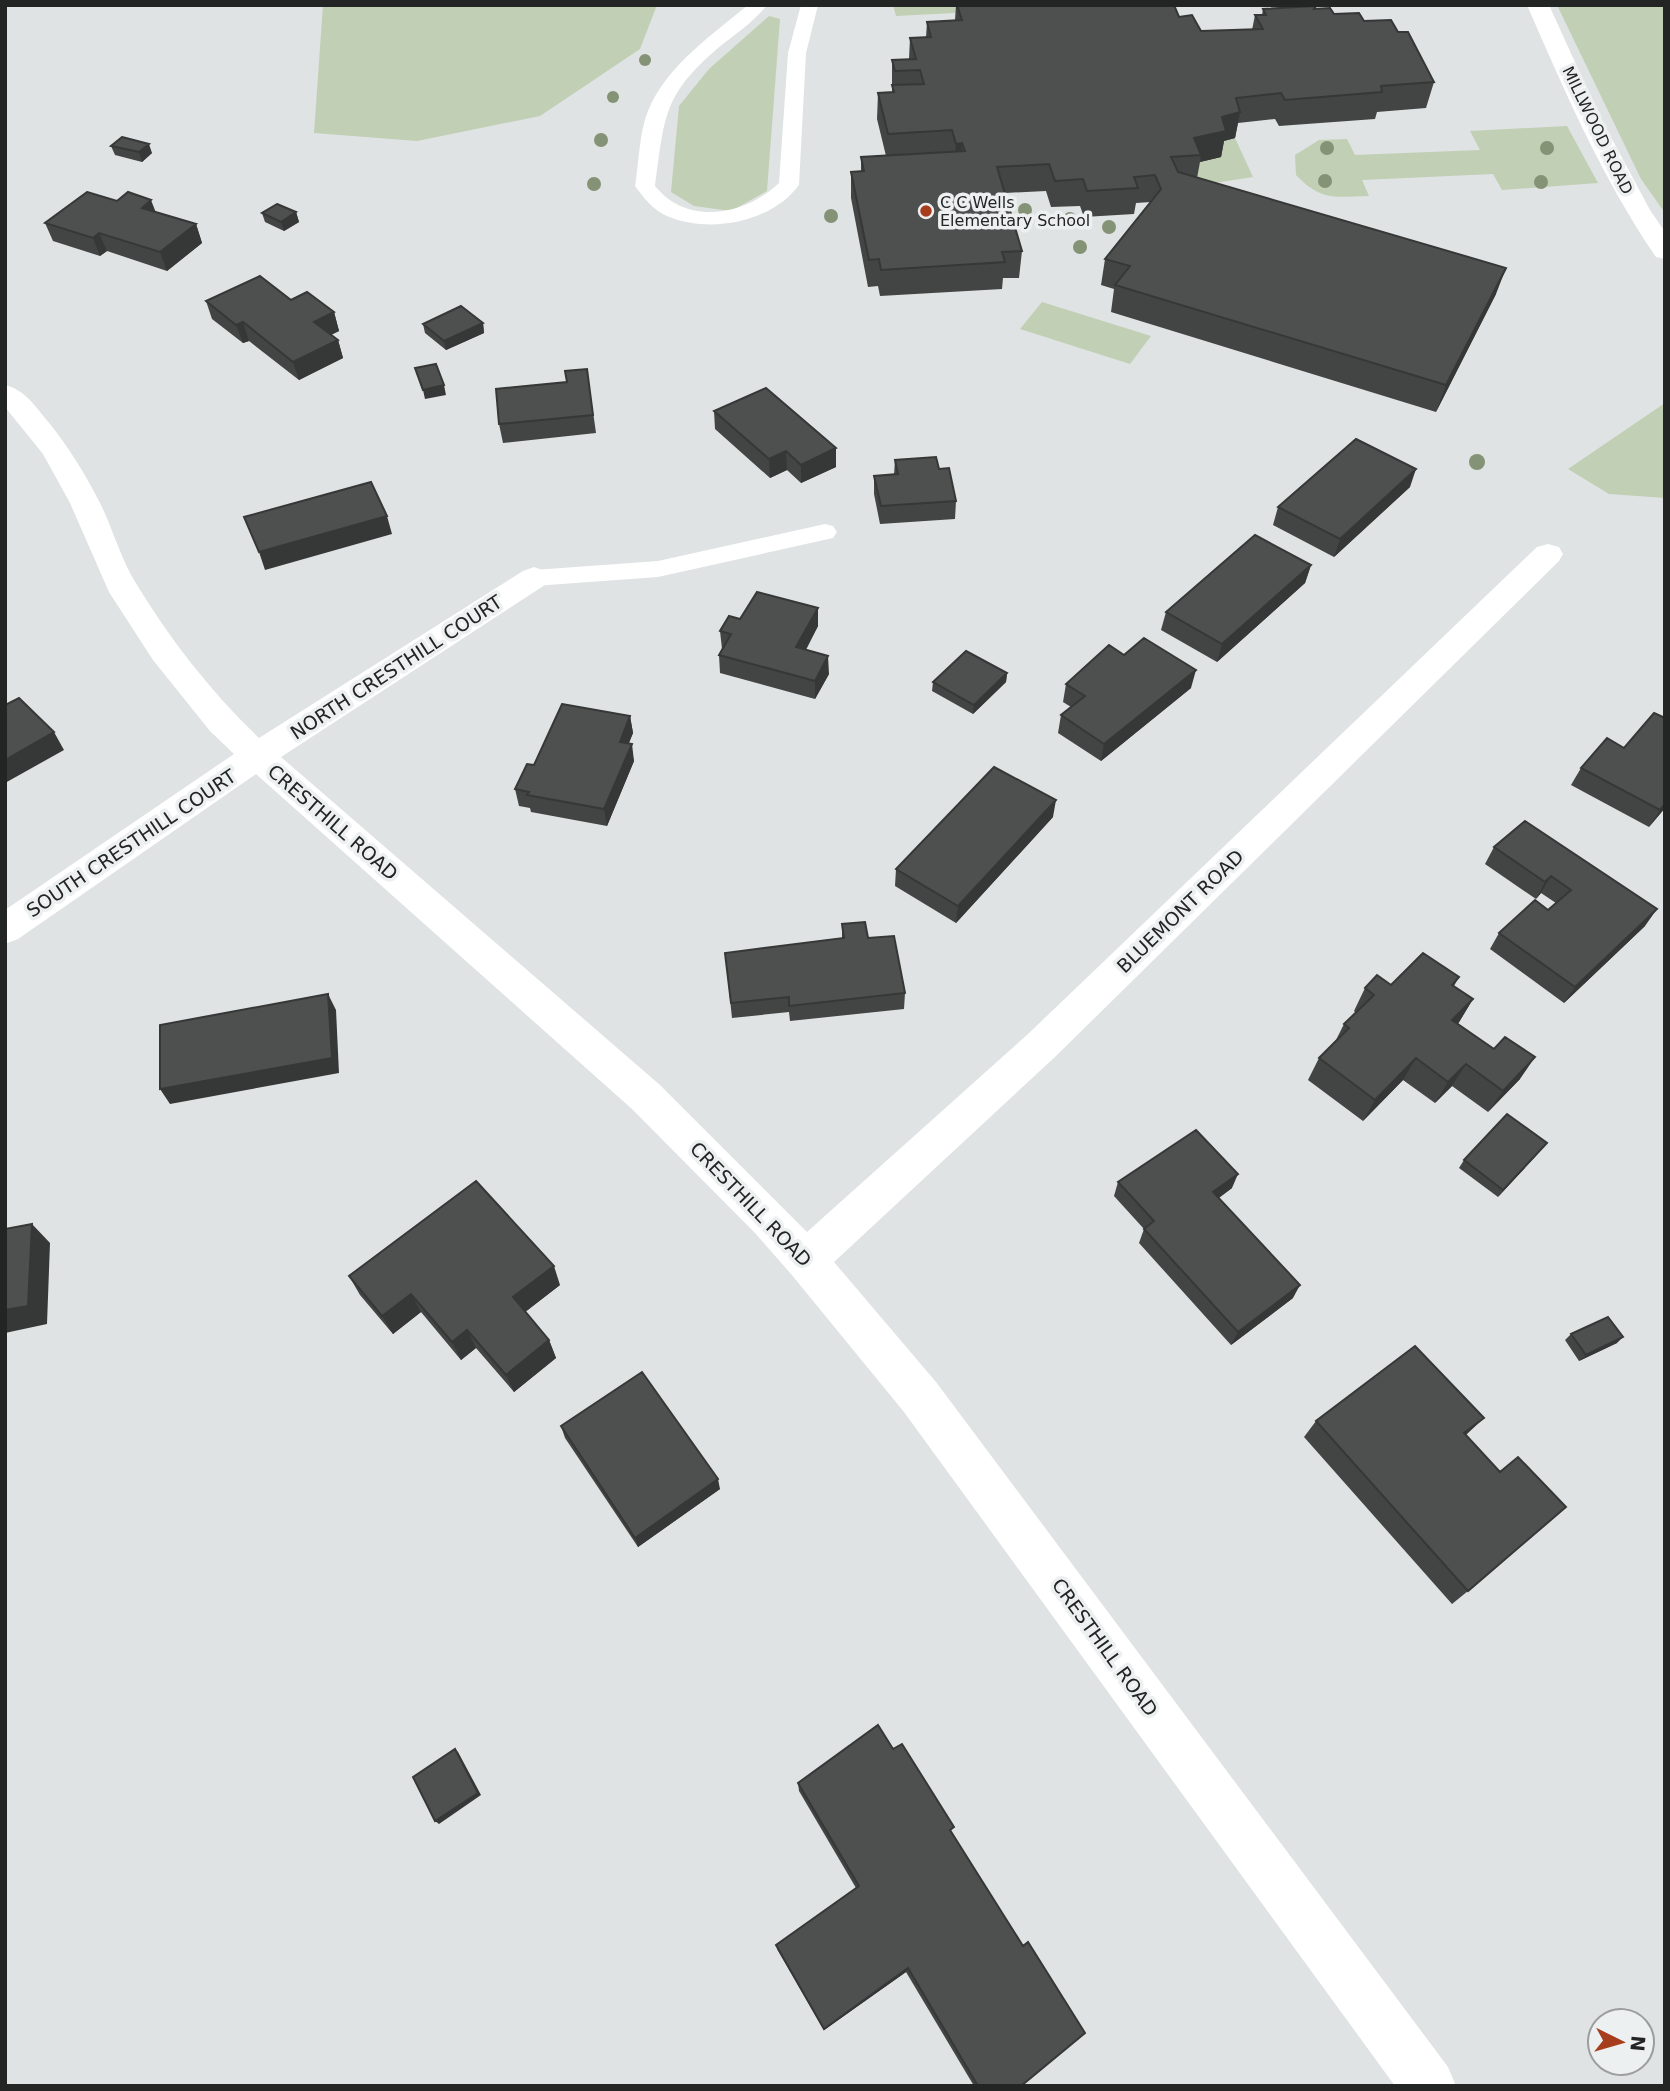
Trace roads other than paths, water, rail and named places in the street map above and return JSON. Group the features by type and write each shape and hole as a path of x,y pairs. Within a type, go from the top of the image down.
{"street":[{"name":"MILLWOOD ROAD","path":"1538,5 1587,115 1637,210 1665,251"},
{"name":"CRESTHILL ROAD","path":"5,394 18,403 56,450 85,503 120,584 164,652 222,722 257,756 646,1097 806,1260 920,1397 1429,2086"},
{"name":"BLUEMONT ROAD","path":"806,1260 1042,1045 1548,554"},
{"name":"NORTH CRESTHILL COURT","path":"257,756 534,578"},
{"name":"SOUTH CRESTHILL COURT","path":"5,929 257,756"}],"lane":[{"path":"759,5 692,61 670,86 656,113 645,186 650,196 667,208 688,215 713,218 738,216 761,209 778,198 789,185 797,52 810,5"},
{"path":"534,578 658,569 825,532"}],"place":[{"name":"C C Wells Elementary School","path":"926,211"}]}
